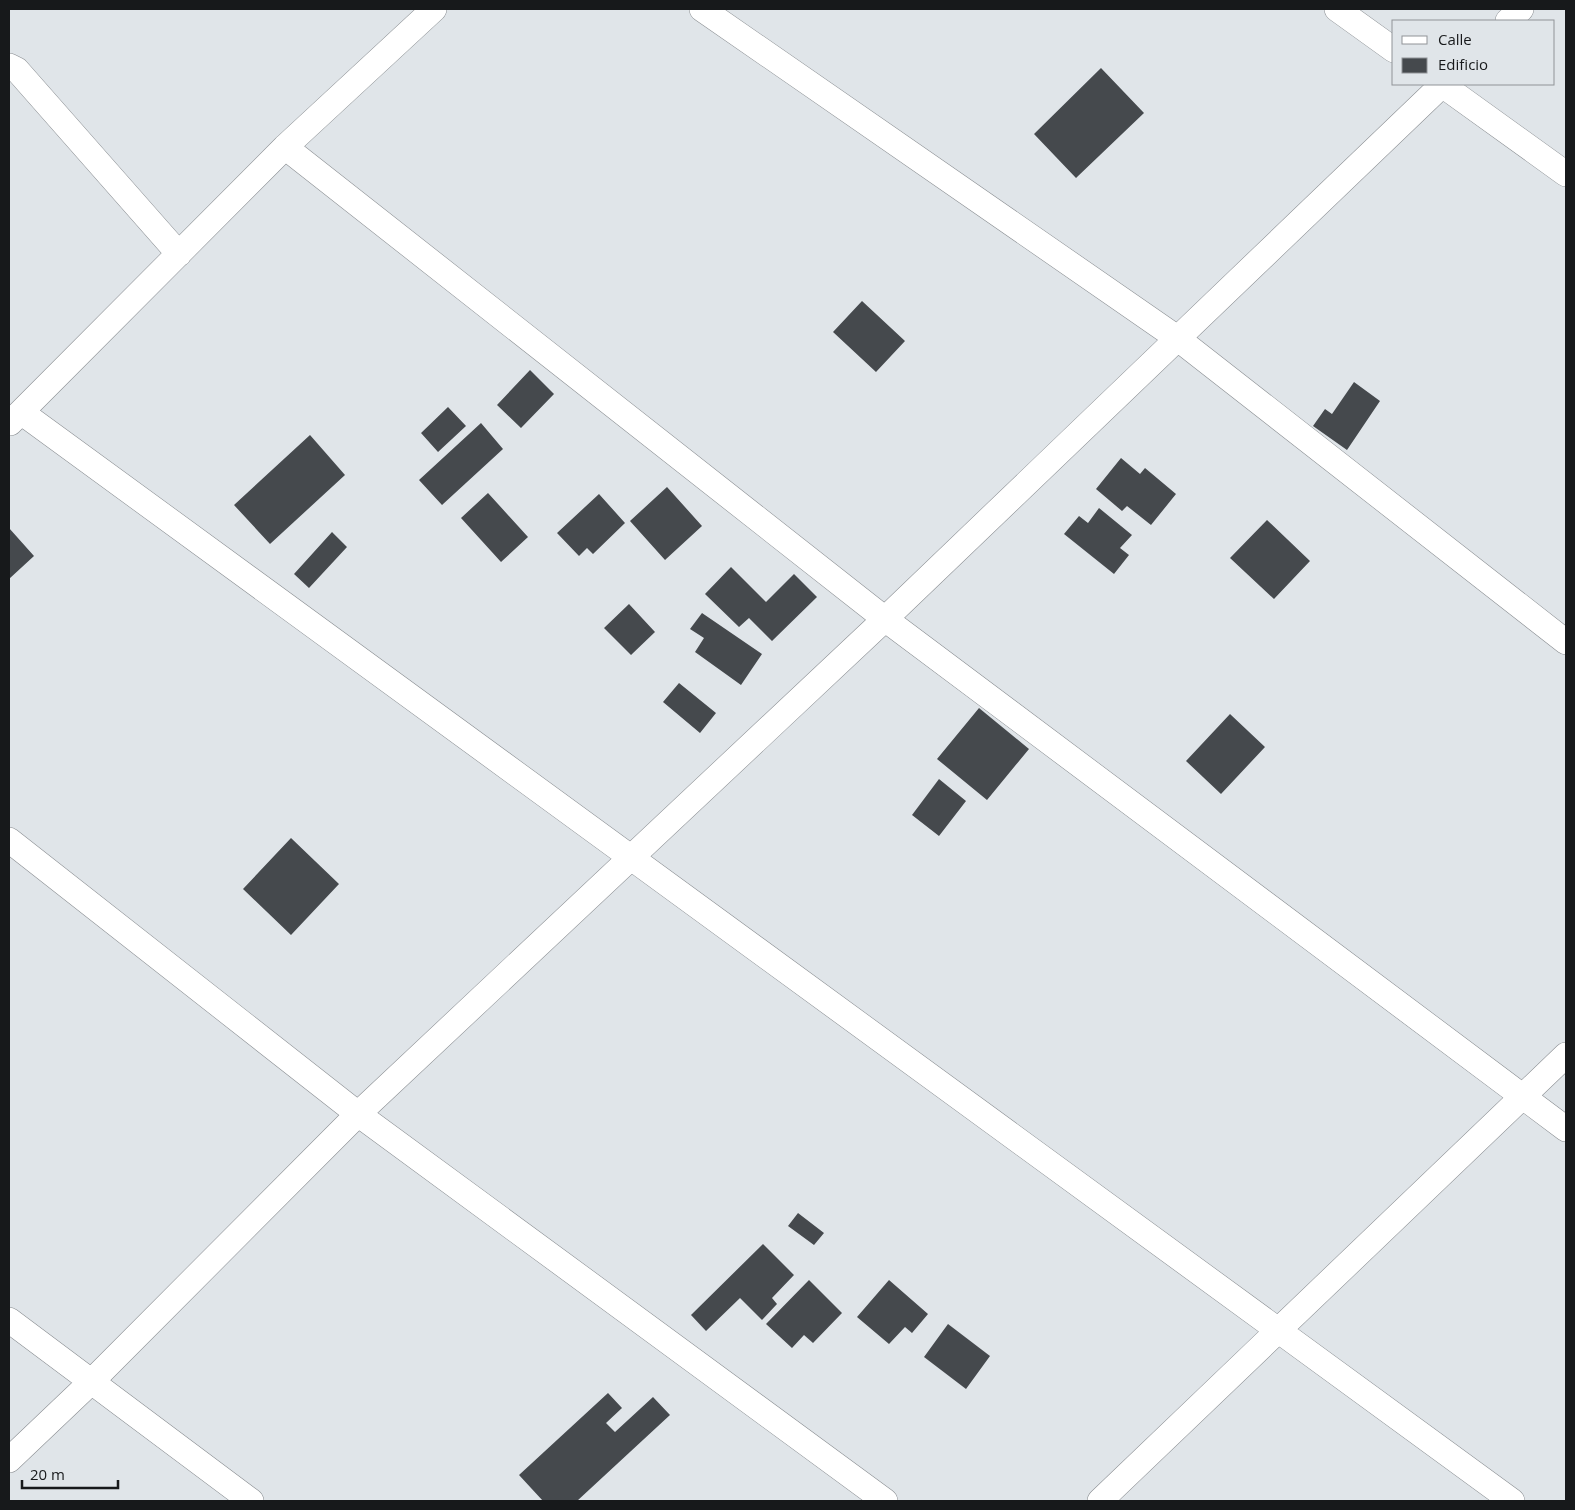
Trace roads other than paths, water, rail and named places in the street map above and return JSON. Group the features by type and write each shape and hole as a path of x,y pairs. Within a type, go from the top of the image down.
{"street":[{"path":"434,9 285,147 15,418 631,858 1512,1501"},
{"path":"702,9 1177,338 1566,642"},
{"path":"1337,9 1392,49"},
{"path":"1509,20 1521,9"},
{"path":"9,66 17,70 179,254"},
{"path":"9,1460 90,1382 358,1114 885,619 1441,85"},
{"path":"1443,85 1566,174"},
{"path":"285,147 885,619 1566,1129"},
{"path":"9,840 358,1114 885,1501"},
{"path":"1100,1501 1566,1055"},
{"path":"9,1320 251,1501"}]}
